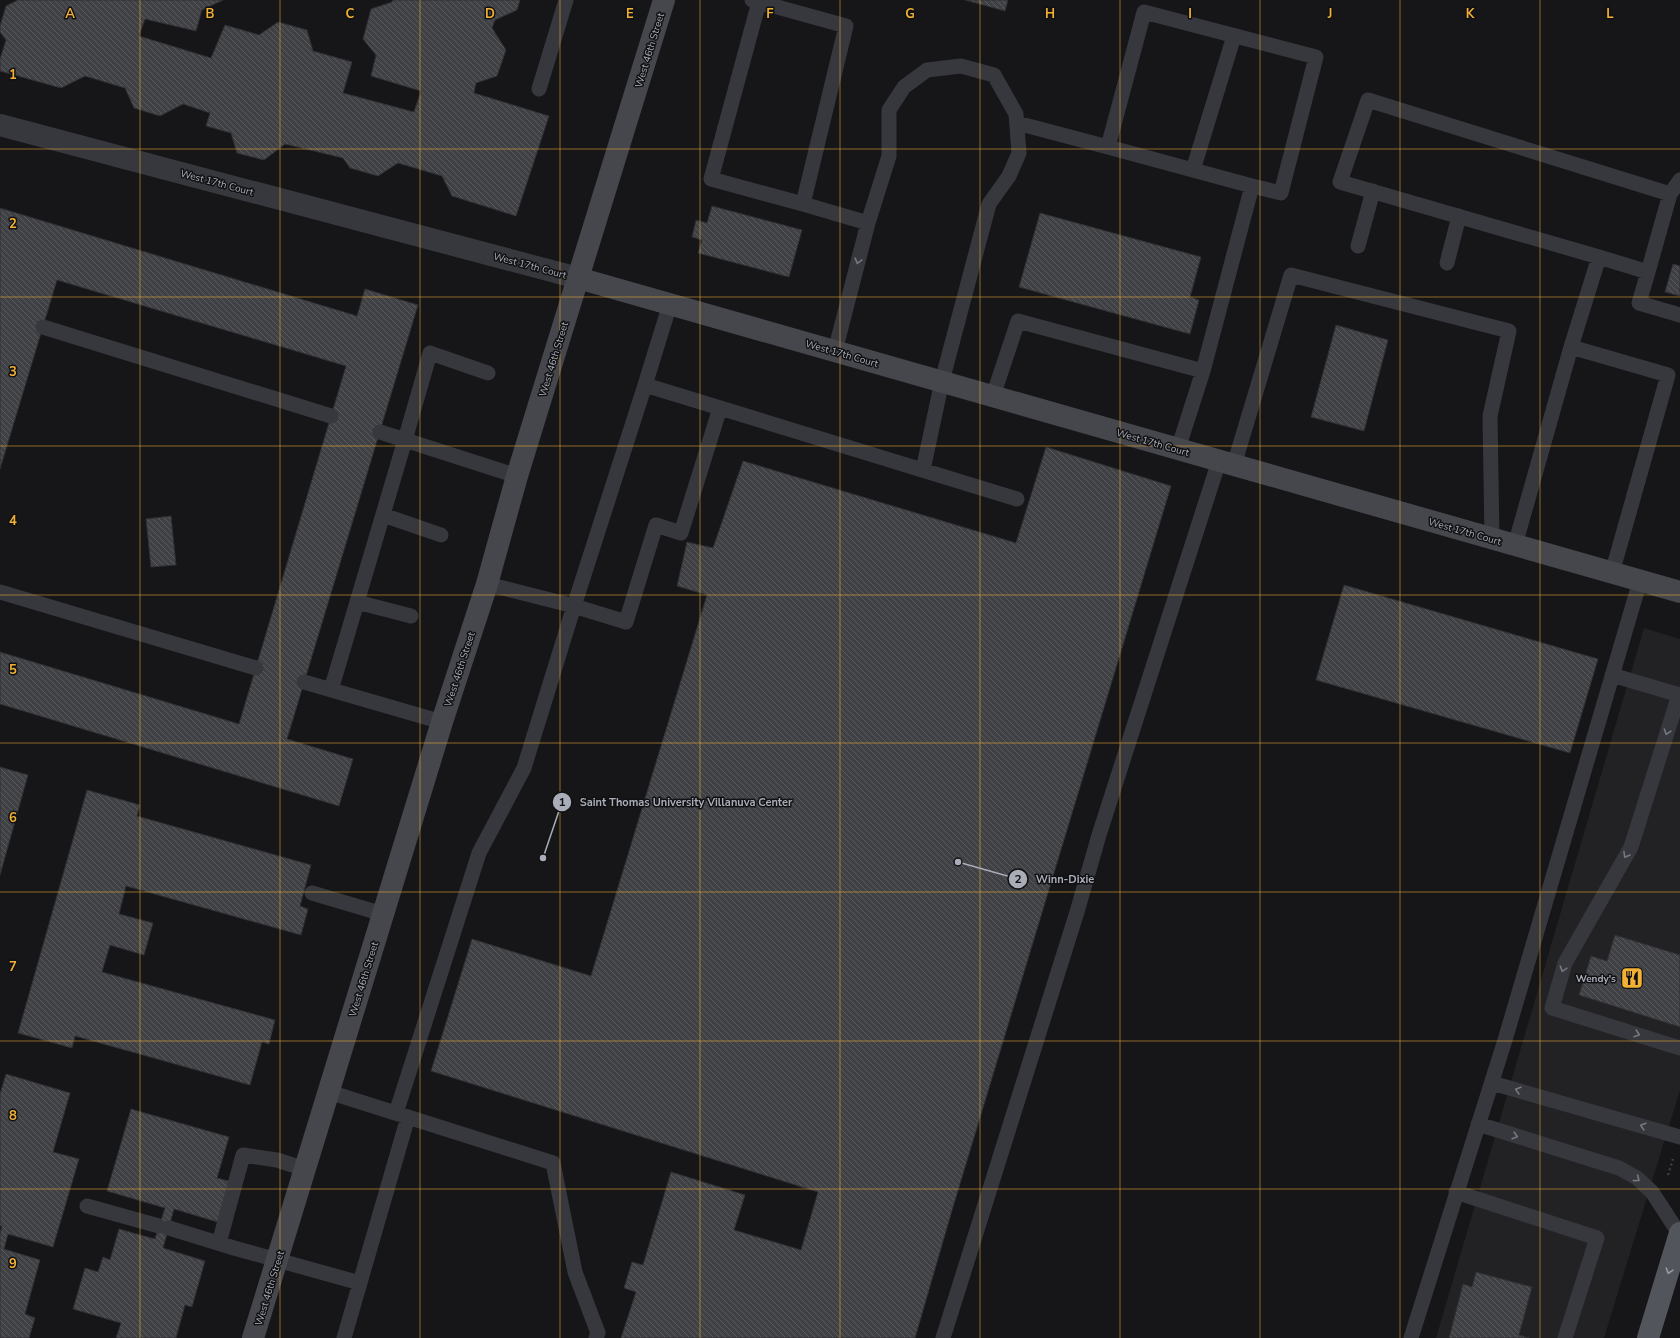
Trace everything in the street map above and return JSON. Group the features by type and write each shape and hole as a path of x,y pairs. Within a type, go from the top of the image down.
{"main road":[{"path":"1648,1338 1680,1234"}],"street":[{"name":"West 46th Street","path":"253,1338 442,722 487,584 578,278 664,0"},
{"name":"West 17th Court","path":"0,125 578,278 1680,592"}],"lane":[{"path":"539,89 566,0"},
{"path":"803,204 846,26 755,1 711,179 868,223"},
{"path":"1017,123 1281,193 1316,57 1144,12 1108,147"},
{"path":"1193,170 1234,36"},
{"path":"834,351 868,223 889,156 888,110 904,87 927,70 961,66 994,75 1016,114 1020,153 1009,176 988,204 942,381 923,470"},
{"path":"1648,272 1340,182 1368,100 1670,194"},
{"path":"1680,180 1670,194 1639,303 1680,315"},
{"path":"1178,449 1203,371 1252,186"},
{"path":"1358,246 1373,191"},
{"path":"1447,263 1459,216"},
{"path":"1515,545 1571,347 1599,257"},
{"path":"943,1338 1077,912 1099,835 1291,275 1509,331 1490,416 1492,538"},
{"path":"344,1338 360,1283 402,1115 479,853 524,768 670,304"},
{"path":"993,396 1018,321 1203,371"},
{"path":"42,327 331,416"},
{"path":"1571,347 1668,374 1612,572"},
{"path":"331,690 406,440 430,353 488,373"},
{"path":"645,385 1017,499"},
{"path":"487,584 574,606 626,622 656,525 681,532 720,408"},
{"path":"380,432 518,476"},
{"path":"383,515 441,535"},
{"path":"1411,1338 1456,1192 1492,1083 1640,581"},
{"path":"0,592 256,668"},
{"path":"357,602 411,616"},
{"path":"1612,675 1679,695 1630,847 1565,963 1552,1008 1680,1048"},
{"path":"304,682 442,722"},
{"path":"312,893 383,914"},
{"path":"1492,1083 1680,1137"},
{"path":"329,1092 553,1163 575,1272 598,1333 596,1338"},
{"path":"1478,1124 1619,1168 1637,1178 1652,1192 1680,1234"},
{"path":"219,1243 243,1155 277,1160 305,1169"},
{"path":"1456,1192 1597,1238 1565,1338"},
{"path":"87,1206 360,1283"}],"path":[{"path":"1667,1178 1673,1158"}],"shaded area":[{"path":"1644,628 1680,639 1680,1090 1604,1338 1436,1338"}],"building":[{"path":"18,0 223,0 202,10 196,31 145,19 139,36 211,58 225,25 259,35 278,22 307,30 313,51 352,62 343,93 414,112 421,91 371,76 376,55 363,39 371,9 392,2 393,0 520,0 517,10 495,20 492,28 506,50 497,76 476,83 474,93 549,116 516,216 452,196 442,176 398,163 378,176 350,168 343,158 285,144 264,160 237,153 231,133 206,126 210,113 183,104 160,116 134,108 125,88 85,76 61,88 0,71 0,59 6,40 0,32 0,26 6,6"},
{"path":"965,0 1008,0 1005,11"},
{"path":"712,206 802,230 789,277 698,253 702,240 692,237 696,220 707,223"},
{"path":"0,208 357,316 365,289 418,305 287,739 353,759 339,806 0,704 0,652 239,724 346,366 57,280 0,469"},
{"path":"1040,213 1201,257 1190,297 1199,300 1190,334 1019,287"},
{"path":"1673,264 1680,266 1680,296 1665,292"},
{"path":"1336,325 1388,340 1364,431 1311,417"},
{"path":"1046,447 1171,486 953,1207 915,1338 621,1338 636,1292 624,1288 632,1262 643,1265 671,1172 745,1195 734,1230 801,1250 818,1192 431,1071 472,939 591,976 707,595 677,586 687,542 713,548 743,461 1016,543"},
{"path":"171,516 176,565 151,567 146,519"},
{"path":"1344,585 1598,659 1570,753 1316,680"},
{"path":"0,767 28,775 0,875"},
{"path":"87,790 140,805 137,816 311,865 300,906 308,909 301,935 126,886 119,914 153,923 144,955 110,945 102,972 275,1020 269,1044 262,1042 250,1085 75,1036 72,1048 18,1033"},
{"name":"Wendy's","path":"1615,935 1680,955 1680,1027 1579,995 1591,956 1607,961"},
{"path":"6,1074 70,1093 53,1152 79,1159 53,1247 8,1234 4,1249 40,1260 25,1314 35,1318 29,1338 0,1338 0,1234 2,1226 0,1226 0,1094"},
{"path":"131,1109 229,1137 217,1178 232,1182 221,1223 174,1209 163,1248 205,1261 192,1307 185,1305 176,1338 116,1338 121,1323 73,1309 85,1268 98,1272 103,1257 110,1260 119,1229 155,1239 165,1208 107,1191"},
{"path":"1476,1272 1532,1287 1519,1335 1529,1338 1449,1338 1463,1284 1472,1287"}],"place":[{"name":"Saint Thomas University Villanuva Center","path":"543,858"},
{"name":"Winn-Dixie","path":"958,862"},
{"name":"Wendy's","path":"1632,978"}]}
